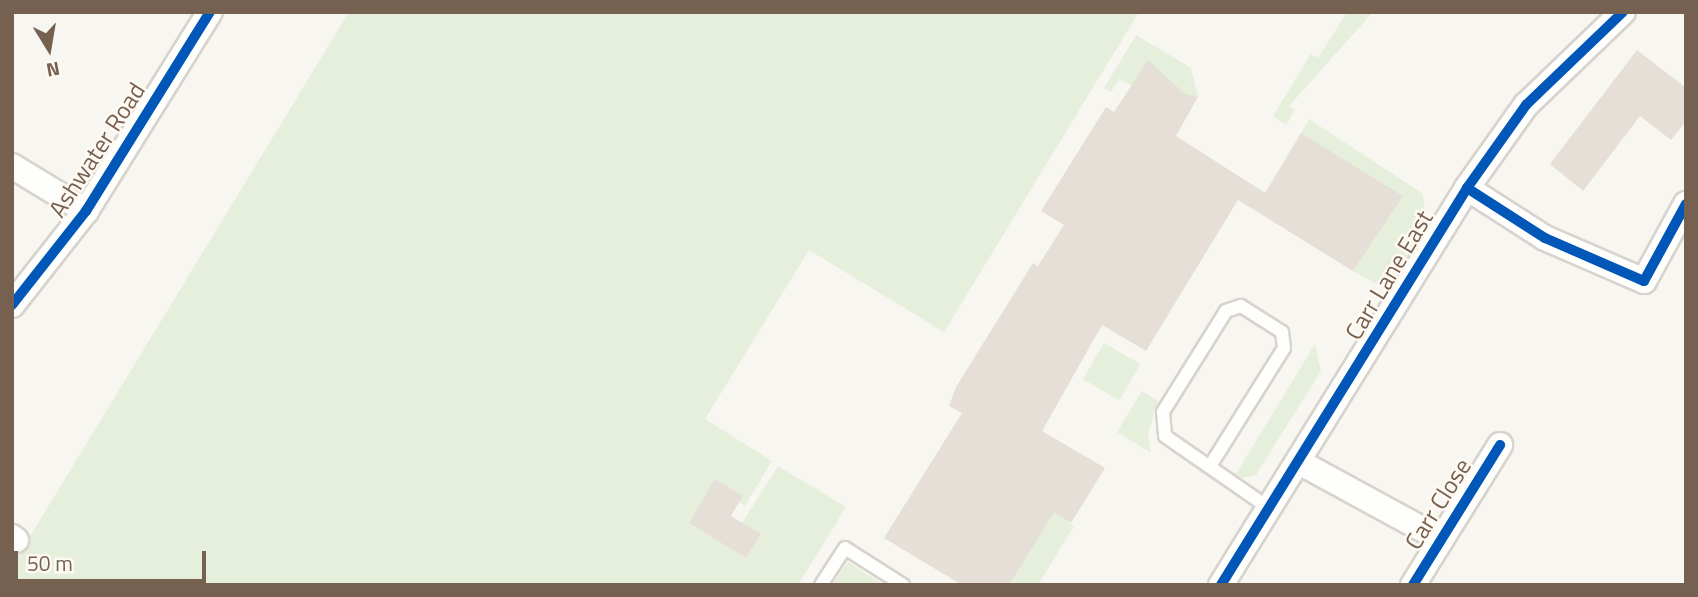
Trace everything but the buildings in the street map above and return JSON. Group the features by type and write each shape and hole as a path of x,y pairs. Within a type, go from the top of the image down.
{"street":[{"name":"Ashwater Road","path":"12,305 86,211 210,12"},
{"name":"Carr Lane East","path":"1221,585 1467,188 1526,105 1623,12"},
{"path":"12,166 86,211"},
{"path":"1467,188 1545,238 1644,281 1686,204"},
{"name":"Carr Close","path":"1413,585 1500,445"},
{"name":"Carr Close","path":"1299,462 1440,539"}],"lane":[{"path":"1210,466 1284,348 1282,332 1241,306 1226,310 1163,412 1165,436 1269,509"},
{"path":"821,585 845,548 903,585"}],"green space":[{"path":"349,12 1139,12 944,332 809,250 705,419 772,461 745,506 739,502 743,496 715,479 690,524 746,557 742,523 778,466 846,507 798,585 12,585 12,566"},
{"path":"1347,12 1373,12 1289,106 1295,110 1286,125 1273,116 1311,54 1318,58"},
{"path":"1136,35 1191,68 1198,97 1132,86 1120,79 1111,92 1104,88"},
{"path":"1309,119 1423,194 1426,226 1386,289 1353,271 1402,196 1301,133"},
{"path":"1104,343 1140,364 1119,400 1083,379"},
{"path":"1315,344 1321,371 1256,475 1242,478 1236,474"},
{"path":"1142,391 1158,401 1148,434 1151,453 1117,432"},
{"path":"1054,513 1074,526 1038,585 1009,585"},
{"path":"848,562 884,585 832,585"}],"cycle path":[{"path":"12,305 86,211 210,12"},
{"path":"1221,585 1467,188 1526,105 1623,12"},
{"path":"1467,188 1545,238 1644,281 1686,204"},
{"path":"1413,585 1500,445"}]}
